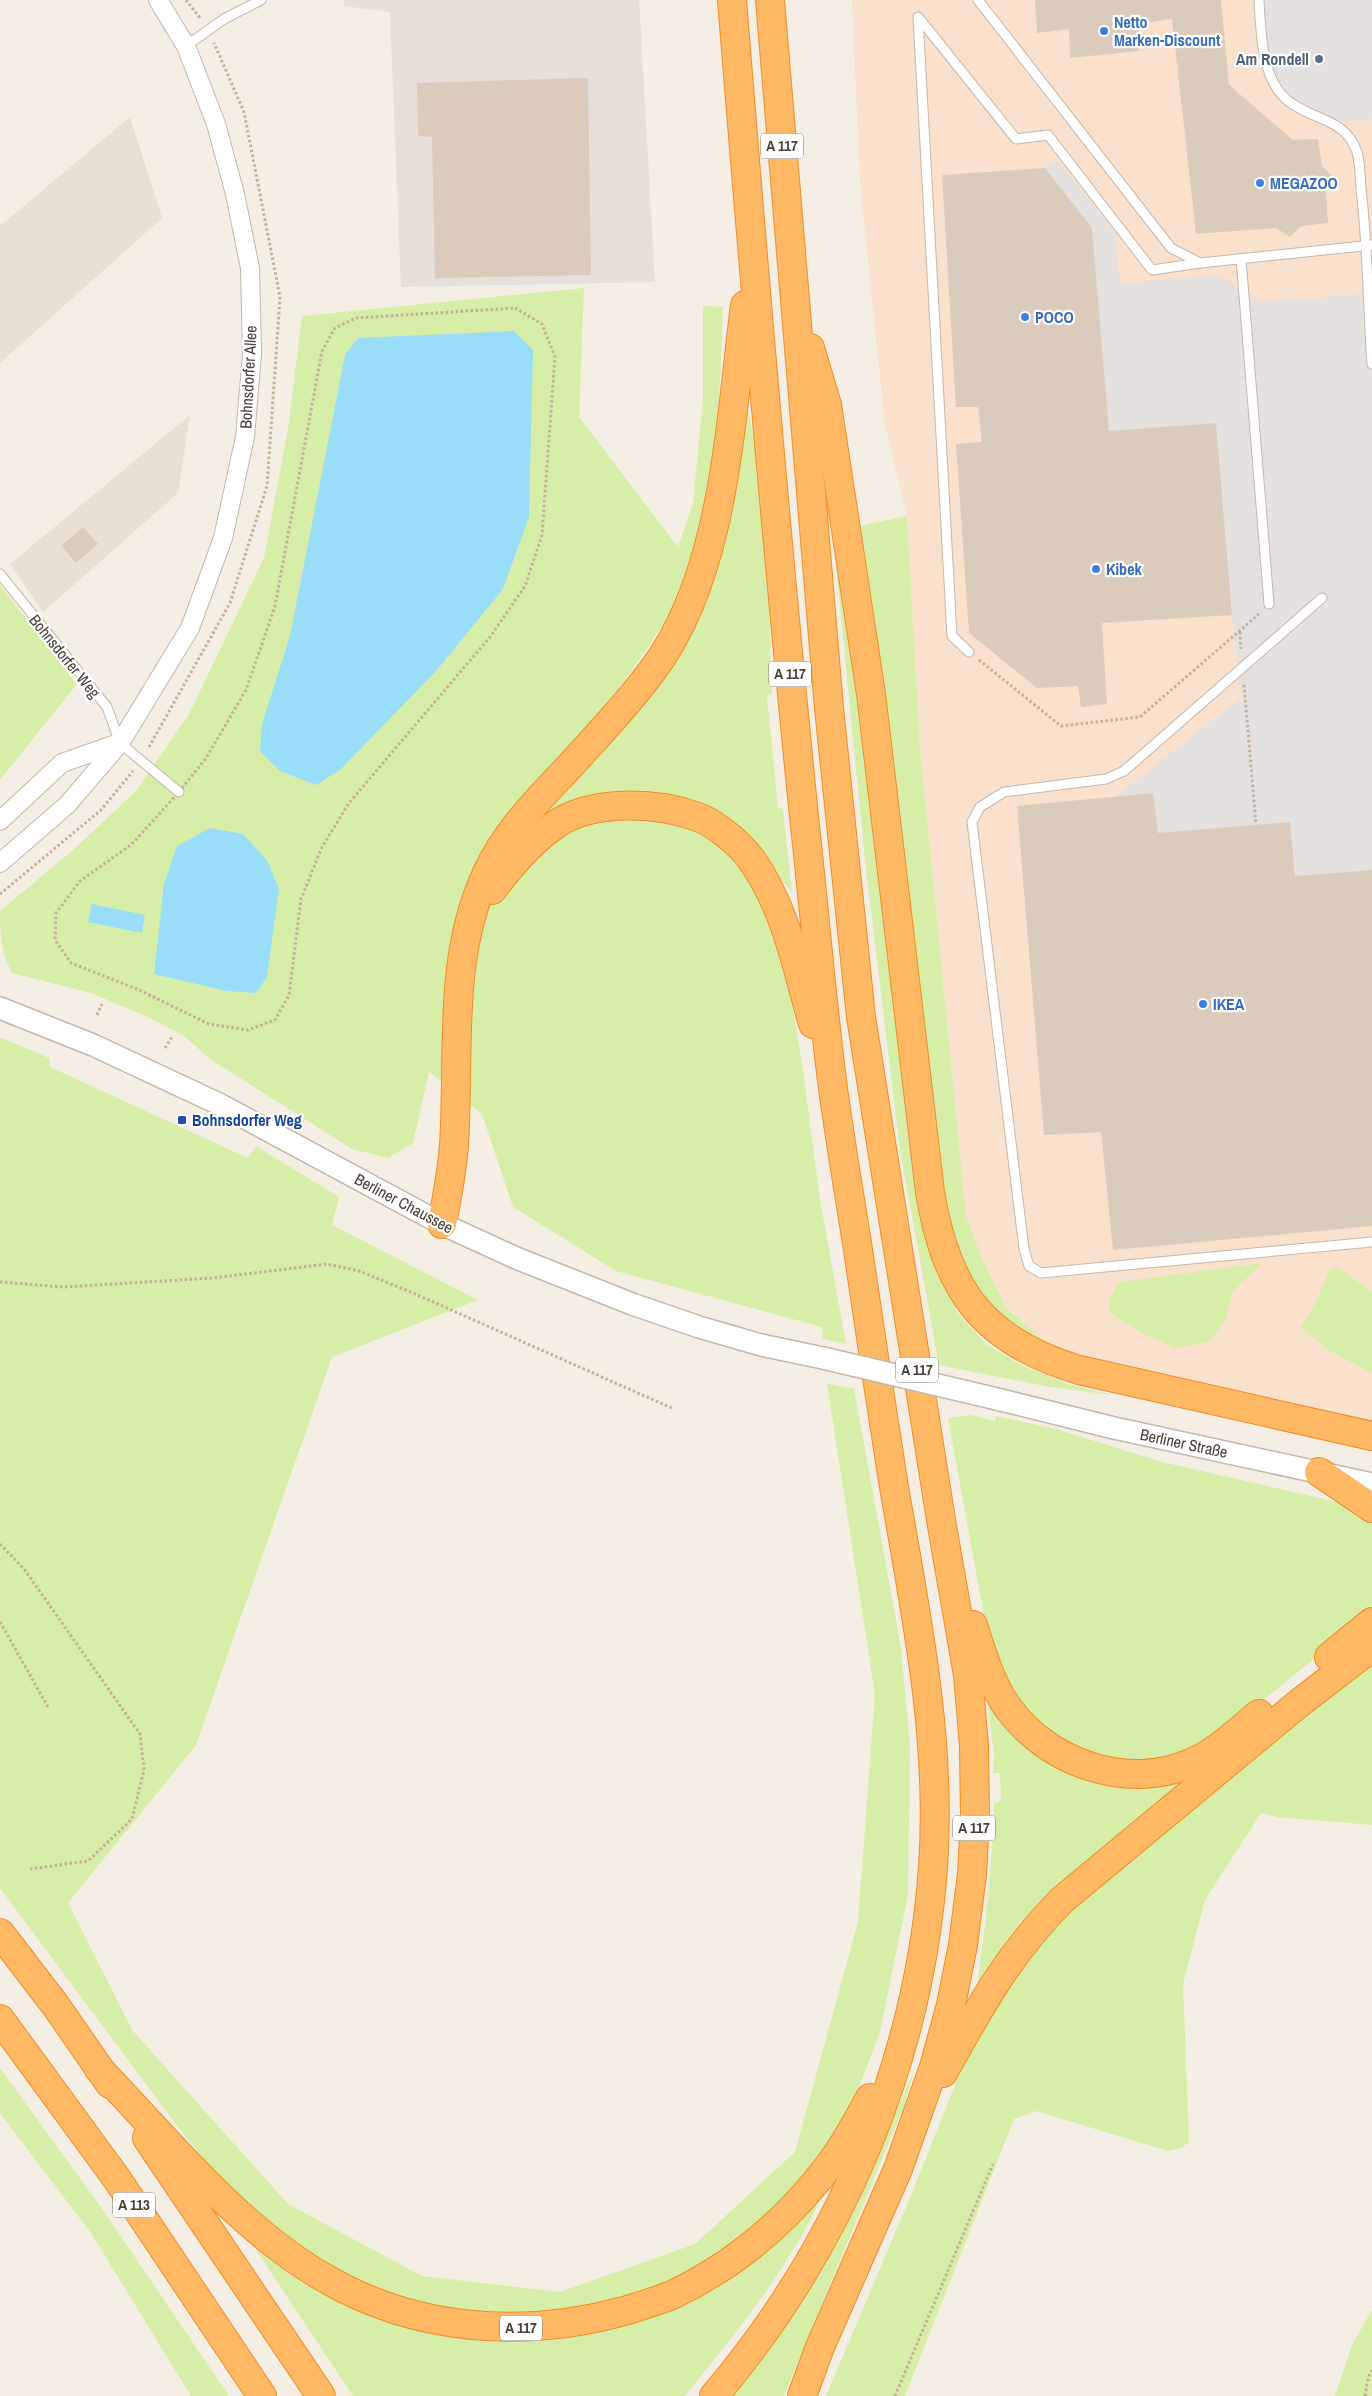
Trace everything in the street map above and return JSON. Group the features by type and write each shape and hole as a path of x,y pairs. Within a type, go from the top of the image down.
{"highway":[{"name":"A 117","path":"714,2396 739,2367 778,2313 804,2272 837,2213 884,2103 906,2033 916,1990 933,1871 934,1744 927,1678 888,1453 834,1094 793,711 752,254 732,0"},
{"name":"A 117","path":"770,0 829,708 861,1017 942,1526 968,1675 974,1746 975,1817 972,1874 960,1964 934,2067 898,2169 820,2347 802,2396"},
{"path":"442,1224 451,1176 454,1143 460,972 471,920 487,873 509,834 544,793 607,726 654,669 682,620 700,577 714,527 725,460 752,254"},
{"path":"794,292 827,405 871,694 930,1192 936,1228 948,1266 961,1290 977,1311 1000,1332 1026,1350 1051,1362 1078,1370 1372,1436"},
{"path":"471,920 523,853 556,824 587,811 621,805 657,807 698,817 724,833 749,857 778,907 834,1094"},
{"path":"1319,1472 1372,1508"},
{"path":"942,1526 983,1657 1008,1708 1027,1729 1052,1749 1094,1769 1148,1774 1171,1770 1192,1763 1251,1720 1372,1622"},
{"path":"914,2124 997,1978 1040,1922 1062,1900 1298,1704 1372,1647"},
{"name":"A 113","path":"0,1932 56,2006 236,2268 321,2396"},
{"name":"A 113","path":"0,2019 117,2179 262,2396"},
{"name":"A 117","path":"99,2069 225,2200 276,2244 322,2277 382,2304 431,2319 485,2327 538,2327 600,2318 671,2295 700,2280 747,2249 788,2213 818,2181 850,2135 906,2033"}],"street":[{"name":"Bohnsdorfer Allee","path":"120,743 190,628 223,538 244,437 252,354 250,268 235,194 216,124 186,46 158,0"},
{"path":"0,821 62,763 120,743"},
{"path":"0,863 67,805 120,743"},
{"name":"Berliner Chaussee","path":"0,1008 93,1045 219,1104 442,1224 516,1258 632,1304 699,1327 761,1345 996,1399"},
{"name":"Berliner Straße","path":"996,1399 1114,1428 1372,1484"}],"lane":[{"path":"186,46 224,19 261,0"},
{"path":"978,0 1171,248 1200,263"},
{"path":"1258,0 1262,45 1269,74 1285,99 1309,114 1333,123 1348,134 1357,153 1369,246 1368,320 1372,364"},
{"path":"969,652 952,636 918,18 1016,139 1048,135 1152,270 1200,263 1369,246"},
{"path":"1241,259 1269,604"},
{"name":"Bohnsdorfer Weg","path":"0,574 107,707 120,743"},
{"path":"1322,598 1124,770 1106,780 1004,792 980,807 972,822 1024,1249 1029,1266 1041,1273 1372,1242"},
{"path":"120,743 179,792"}],"path":[{"path":"0,894 101,810 141,761 230,603 267,486 280,297 244,112 208,31 186,0"},
{"path":"515,308 542,324 555,357 542,535 525,586 490,637 349,803 335,825 322,847 302,899 289,996 275,1020 248,1030 209,1024 136,989 71,963 54,940 56,913 80,881 132,844 179,792 206,758 246,690 275,606 322,351 335,328 356,318 515,308"},
{"path":"969,652 1061,726 1140,717 1240,632 1269,604"},
{"path":"1240,632 1256,824"},
{"path":"97,1015 102,1004"},
{"path":"165,1048 172,1036"},
{"path":"0,1282 63,1287 213,1278 327,1264 359,1271 413,1293 674,1409"},
{"path":"0,1544 24,1569 140,1734 144,1770 132,1819 88,1861 30,1869"},
{"path":"0,1622 48,1707"},
{"path":"895,2396 993,2164"},
{"path":"1365,2396 1368,2378 1372,2370"}],"shaded area":[{"path":"344,0 639,0 655,282 401,287 390,12 344,6"},
{"path":"852,0 1372,0 1372,1423 1079,1356 1042,1339 1006,1307 983,1260 966,1216 920,748 907,516 885,425 860,182"},
{"name":"Am Rondell","path":"1259,0 1372,0 1372,119 1333,123 1285,99 1269,73"},
{"path":"130,117 162,218 0,363 0,226"},
{"path":"1057,160 1115,232 1120,283 1220,275 1262,302 1372,293 1372,870 1295,876 1290,822 1158,833 1153,793 1116,796 1242,697 1232,615 1216,423 1109,431 1092,228 1045,168"},
{"path":"190,415 178,493 43,612 10,564"}],"green space":[{"path":"584,288 579,417 678,547 693,503 703,399 703,306 723,307 718,413 710,484 694,553 682,587 656,634 634,667 601,710 498,826 485,844 516,872 542,846 582,826 607,819 660,819 697,831 720,844 743,865 781,936 803,1070 820,1200 846,1344 823,1339 822,1327 616,1271 513,1207 482,1114 429,1072 413,1143 388,1158 352,1149 210,1059 184,1036 148,1017 91,993 12,973 3,950 0,911 74,849 136,791 189,714 264,558 288,429 302,316"},
{"path":"744,387 757,463 765,540 772,694 767,696 778,808 783,809 792,893 755,845 696,806 535,823 655,687"},
{"path":"831,516 857,674 931,1252 939,1275 954,1298 957,1312 986,1344 1023,1366 1071,1385 1112,1395 1050,1387 939,1365 900,1150 865,861"},
{"path":"907,516 920,748 966,1216 983,1260 1006,1307 1042,1339 1079,1356 1055,1352 991,1311 947,1238 856,527"},
{"path":"0,585 77,684 0,780"},
{"path":"0,1037 49,1058 50,1067 248,1158 256,1146 339,1197 332,1225 478,1300 332,1357 196,1745 68,1903 132,2030 288,2204 422,2276 560,2292 695,2244 795,2152 858,1922 875,1694 827,1384 854,1389 901,1648 910,1745 908,1894 880,2032 851,2108 825,2157 778,2213 663,2290 543,2317 436,2310 339,2275 258,2217 214,2171 178,2127 0,1888"},
{"path":"1262,1263 1233,1291 1225,1321 1209,1342 1175,1348 1140,1332 1108,1311 1111,1296 1119,1282"},
{"path":"1339,1268 1372,1292 1372,1373 1330,1351 1301,1327 1314,1306 1330,1270"},
{"path":"970,1415 995,1421 996,1416 1056,1429 1162,1462 1346,1504 1372,1518 1372,1611 1216,1739 1159,1762 1096,1759 1056,1740 1017,1700 999,1667 985,1621 948,1418"},
{"path":"1372,1662 1372,1825 1277,1817 1261,1813 1205,1900 1183,1984 1189,2142 1181,2148 1168,2151 1036,2111 1014,2119 905,2396 826,2396 912,2193 966,2057 1018,1964 1066,1913"},
{"path":"988,1707 993,1707 1014,1734 1179,1780 1190,1779 1082,1865 1041,1901 1010,1936 977,1986 988,1895 994,1803 1001,1801 1000,1773 993,1773 994,1754"},
{"path":"0,2068 103,2210 229,2396 191,2396 91,2233 0,2113"},
{"path":"914,2071 904,2106 784,2396 732,2396 790,2320 840,2238 868,2180"},
{"path":"824,2192 779,2273 742,2324 685,2396 353,2396 240,2226 373,2311 608,2325"},
{"path":"1372,2310 1372,2396 1335,2396 1352,2345"}],"water":[{"path":"514,331 533,350 529,517 503,589 437,670 340,770 316,785 280,771 260,751 262,724 290,636 345,355 358,338"},
{"path":"210,828 243,834 267,860 279,889 267,977 256,993 227,991 154,974 164,884 177,846"},
{"path":"92,904 145,915 142,933 88,922"}],"building":[{"path":"1035,0 1221,0 1229,85 1293,140 1318,139 1322,166 1334,178 1326,189 1328,223 1301,226 1290,237 1276,228 1196,234 1172,19 1139,24 1139,51 1070,58 1069,29 1037,33"},
{"path":"588,78 591,275 435,278 432,137 418,136 417,83"},
{"name":"Kibek","path":"1045,168 1092,228 1109,431 1216,423 1232,615 1102,623 1107,704 1081,707 1078,686 1037,688 969,633 956,444 982,442 978,407 956,407 942,175"},
{"path":"83,527 98,544 76,563 61,546"},
{"name":"IKEA","path":"1153,793 1158,833 1290,822 1295,876 1372,870 1372,1226 1113,1250 1101,1132 1044,1135 1017,806"}],"place":[{"name":"Netto Marken-Discount","path":"1104,31"},
{"name":"Am Rondell","path":"1319,59"},
{"name":"MEGAZOO","path":"1260,183"},
{"name":"POCO","path":"1025,317"},
{"name":"Kibek","path":"1096,569"},
{"name":"IKEA","path":"1203,1004"},
{"name":"Bohnsdorfer Weg","path":"182,1120"}]}
